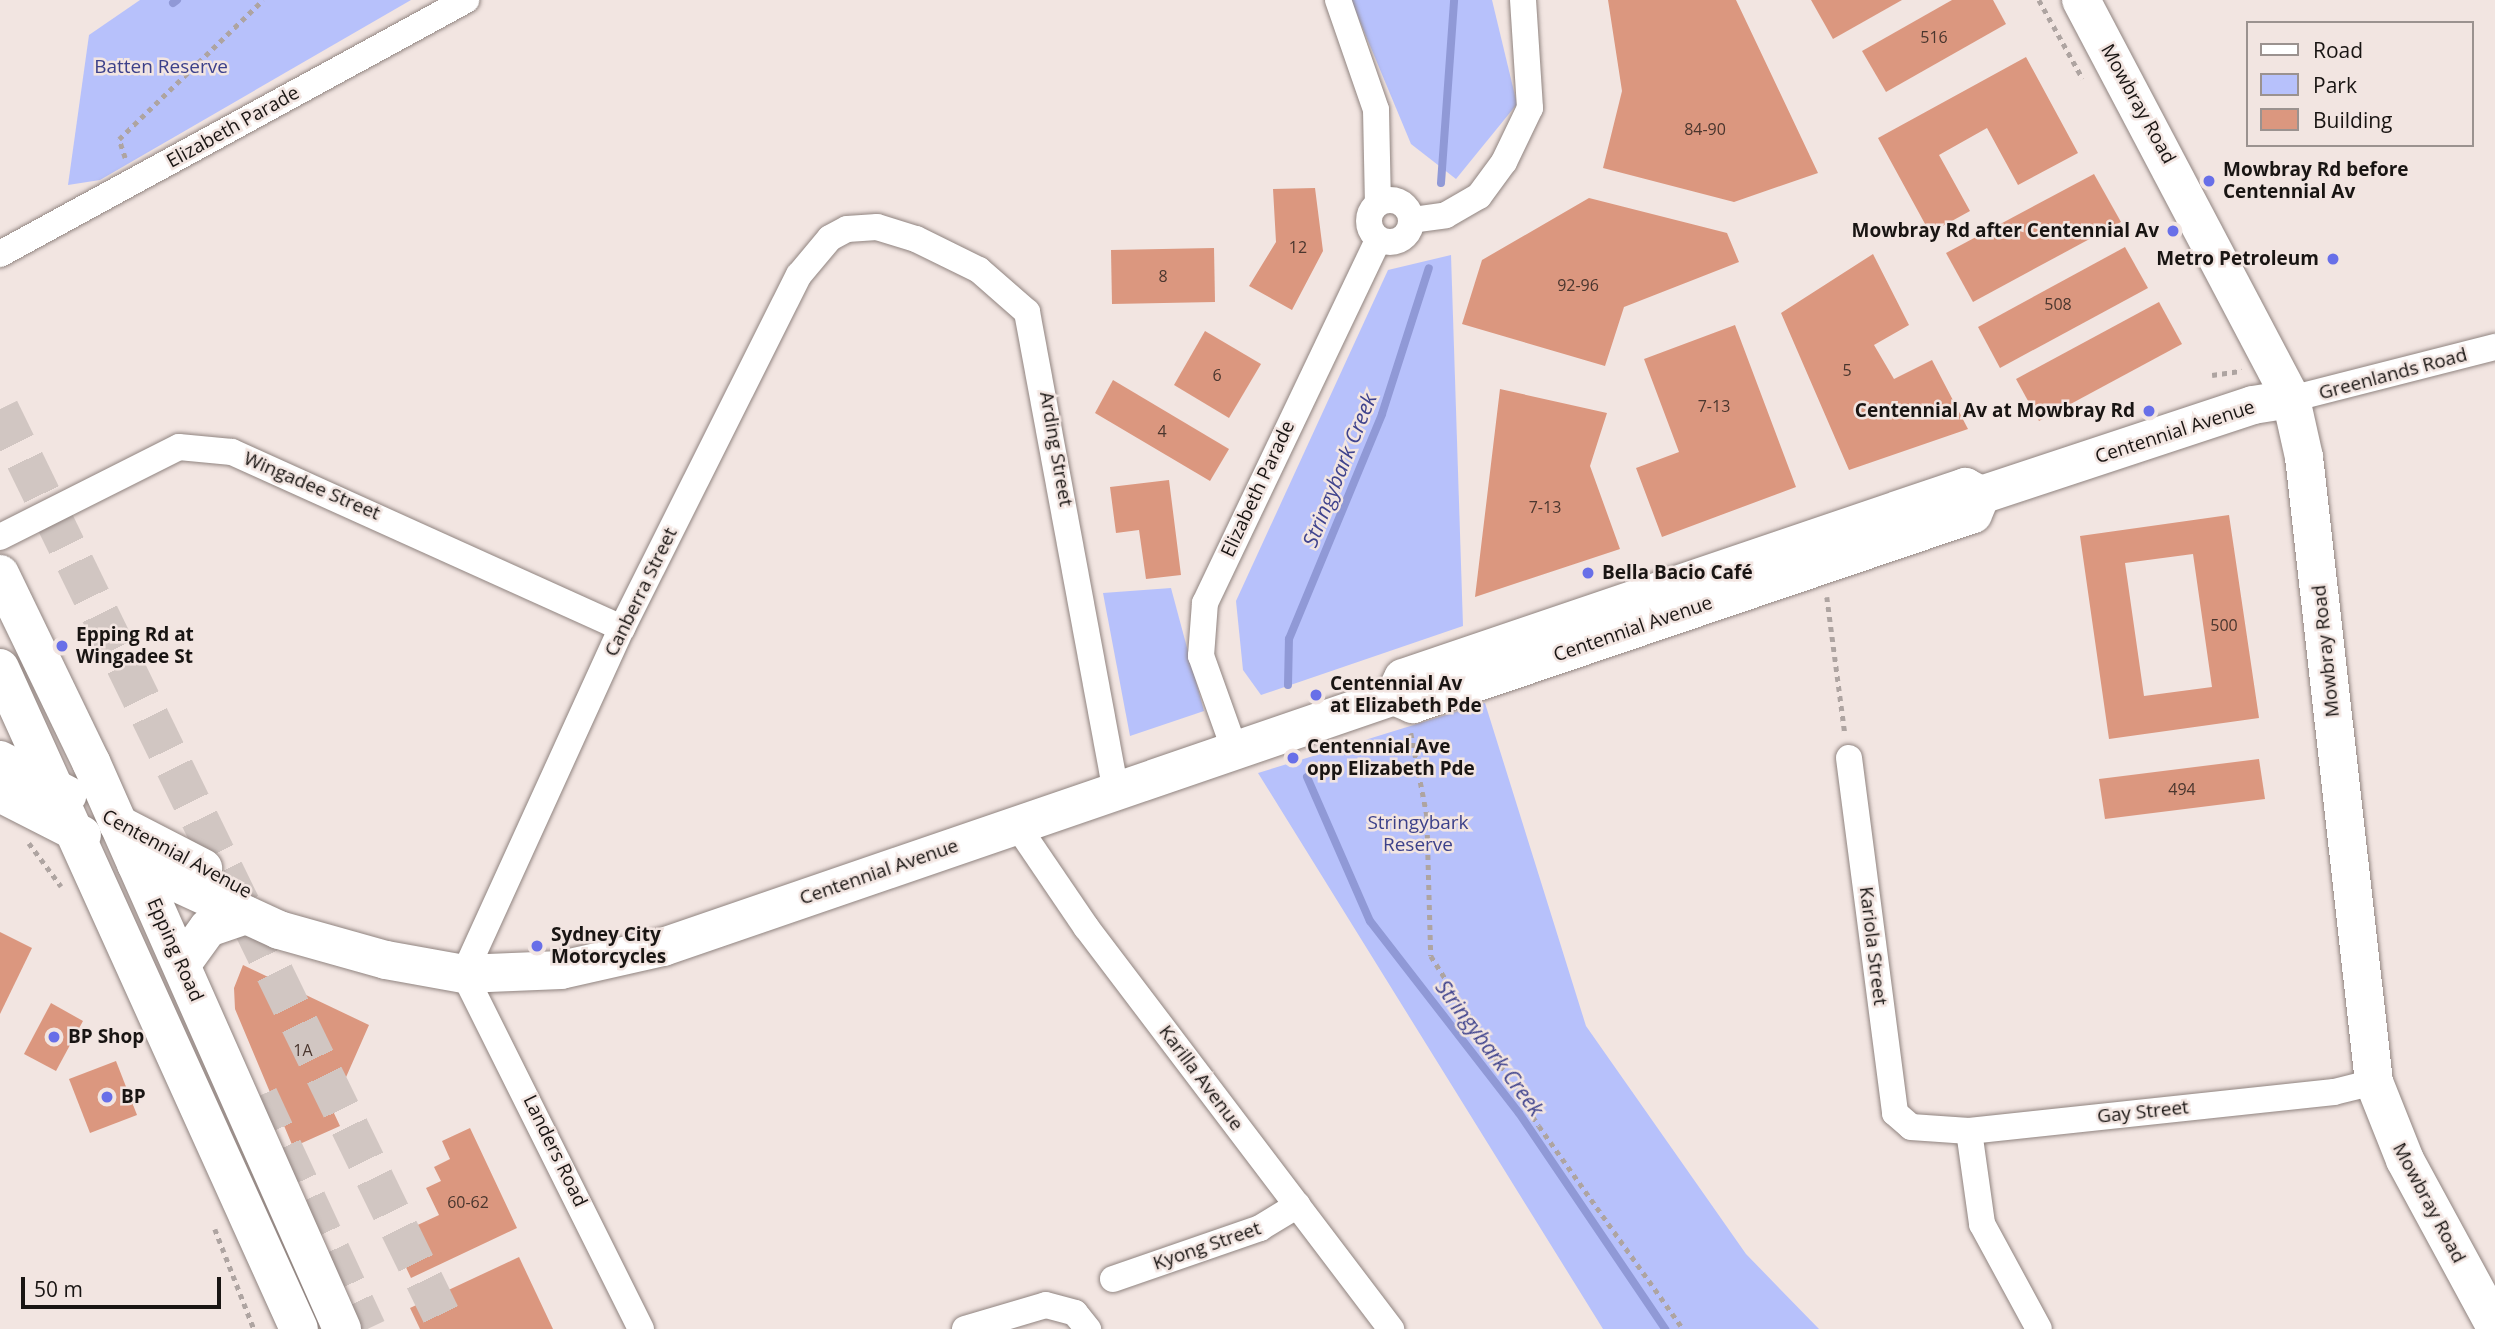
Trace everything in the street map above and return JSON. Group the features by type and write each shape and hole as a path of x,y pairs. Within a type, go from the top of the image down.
{"main road":[{"name":"Mowbray Road","path":"2081,0 2291,399 2304,457 2374,1082 2405,1160 2490,1304"},
{"name":"Centennial Avenue","path":"1403,700 1403,678 1965,487 1981,495 2253,405 2291,399"},
{"name":"Centennial Avenue","path":"0,793 136,864 246,915 353,949 464,974 528,975 663,947 1234,748 1403,700 1821,565 1973,513 1981,495"},
{"name":"Epping Road","path":"0,574 182,964 342,1329"},
{"path":"0,668 77,832 299,1329"},
{"name":"Centennial Avenue","path":"0,760 353,949"},
{"path":"182,964 208,928 246,915"}],"street":[{"name":"Elizabeth Parade","path":"0,254 466,0"},
{"path":"1338,0 1376,110 1378,203 1368,221 1378,240 1401,240 1412,220"},
{"path":"1412,220 1446,215 1479,196 1504,162 1530,107 1523,0"},
{"path":"1378,203 1399,202 1412,220"},
{"name":"Arding Street","path":"847,229 877,227 916,239 979,270 1027,312 1115,790"},
{"name":"Canberra Street","path":"464,974 622,628 799,275 830,237 847,229"},
{"name":"Elizabeth Parade","path":"1234,748 1201,656 1205,603 1378,240"},
{"name":"Greenlands Road","path":"2291,399 2495,347"},
{"name":"Wingadee Street","path":"0,537 178,447 232,452 622,628"},
{"name":"Kariola Street","path":"1849,758 1895,1113 1911,1127"},
{"name":"Karilla Avenue","path":"1016,824 1086,927 1391,1329"},
{"name":"Landers Road","path":"464,974 641,1329"},
{"name":"Gay Street","path":"1911,1127 1969,1131 2334,1092 2374,1082"},
{"path":"1969,1131 1982,1224 2039,1329"},
{"name":"Kyong Street","path":"1113,1279 1260,1228 1298,1205"},
{"path":"965,1329 1046,1305 1068,1309 1086,1325"}],"path":[{"path":"132,183 119,139 263,0"},
{"path":"2211,376 2243,370"},
{"path":"1821,565 1849,758"},
{"path":"1403,700 1427,815 1431,956 1538,1126 1683,1329"},
{"path":"216,1231 254,1329"}],"green space":[{"name":"Batten Reserve","path":"140,0 411,0 100,180 68,185 89,35"},
{"path":"1351,0 1492,0 1517,104 1456,179 1411,144"},
{"path":"1451,255 1463,626 1261,695 1243,670 1236,601 1388,270"},
{"path":"1171,588 1204,711 1130,736 1103,593"},
{"name":"Stringybark Reserve","path":"1485,703 1586,1026 1746,1254 1819,1329 1603,1329 1258,773"}],"building":[{"path":"1608,0 1736,0 1818,173 1734,202 1603,168 1622,91"},
{"path":"1811,0 1902,0 1833,39"},
{"path":"1952,0 1993,0 2006,24 1886,92 1862,51"},
{"path":"2026,57 2078,153 2018,185 1987,128 1939,155 1970,211 1930,233 1878,138"},
{"path":"2094,174 2121,222 1973,302 1946,253"},
{"path":"1315,188 1323,251 1292,310 1249,286 1276,242 1273,189"},
{"path":"1589,198 1727,233 1739,262 1624,307 1605,366 1462,324 1482,260"},
{"path":"2125,247 2148,288 2000,368 1978,327"},
{"path":"1214,248 1215,302 1112,304 1111,250"},
{"path":"1873,254 1909,325 1874,345 1894,379 1932,360 1968,429 1849,470 1781,313"},
{"path":"2159,302 2182,344 2039,421 2016,379"},
{"path":"1735,325 1796,487 1662,537 1636,468 1679,452 1644,359"},
{"path":"1205,331 1261,364 1229,418 1174,385"},
{"path":"1113,380 1229,449 1210,481 1095,413"},
{"path":"1500,389 1607,413 1590,466 1620,549 1475,597"},
{"path":"1169,480 1181,575 1146,579 1139,530 1116,533 1110,487"},
{"path":"2229,515 2259,718 2109,739 2080,536","holes":["2193,554 2212,687 2144,696 2125,563"]},
{"path":"2259,759 2265,799 2105,819 2099,779"},
{"path":"0,932 32,948 0,1014"},
{"path":"243,965 369,1025 332,1109 340,1126 293,1147 235,1009 234,988"},
{"name":"BP Shop","path":"51,1003 83,1021 56,1071 24,1054"},
{"path":"116,1061 137,1115 90,1133 69,1079"},
{"path":"470,1128 517,1228 411,1278 402,1259 419,1251 409,1229 439,1215 426,1188 441,1181 434,1167 450,1159 442,1141"},
{"path":"519,1257 553,1329 420,1329 410,1308"}],"waterway":[{"path":"173,3 177,0"},
{"name":"Stringybark Creek","path":"1441,183 1454,0"},
{"name":"Stringybark Creek","path":"1288,685 1289,639 1382,414 1429,268"},
{"name":"Stringybark Creek","path":"1307,777 1370,921 1519,1113 1665,1329"}],"tunnel":[{"path":"0,409 448,1329"},
{"path":"259,1096 367,1329"}],"place":[{"name":"Mowbray Rd before Centennial Av","path":"2209,181"},
{"name":"Mowbray Rd after Centennial Av","path":"2173,231"},
{"name":"Metro Petroleum","path":"2333,259"},
{"name":"Centennial Av at Mowbray Rd","path":"2149,411"},
{"name":"Bella Bacio Café","path":"1588,573"},
{"name":"Epping Rd at Wingadee St","path":"62,646"},
{"name":"Centennial Av at Elizabeth Pde","path":"1316,695"},
{"name":"Centennial Ave opp Elizabeth Pde","path":"1293,758"},
{"name":"Sydney City Motorcycles","path":"537,946"},
{"name":"BP Shop","path":"54,1037"},
{"name":"BP","path":"107,1097"}]}
